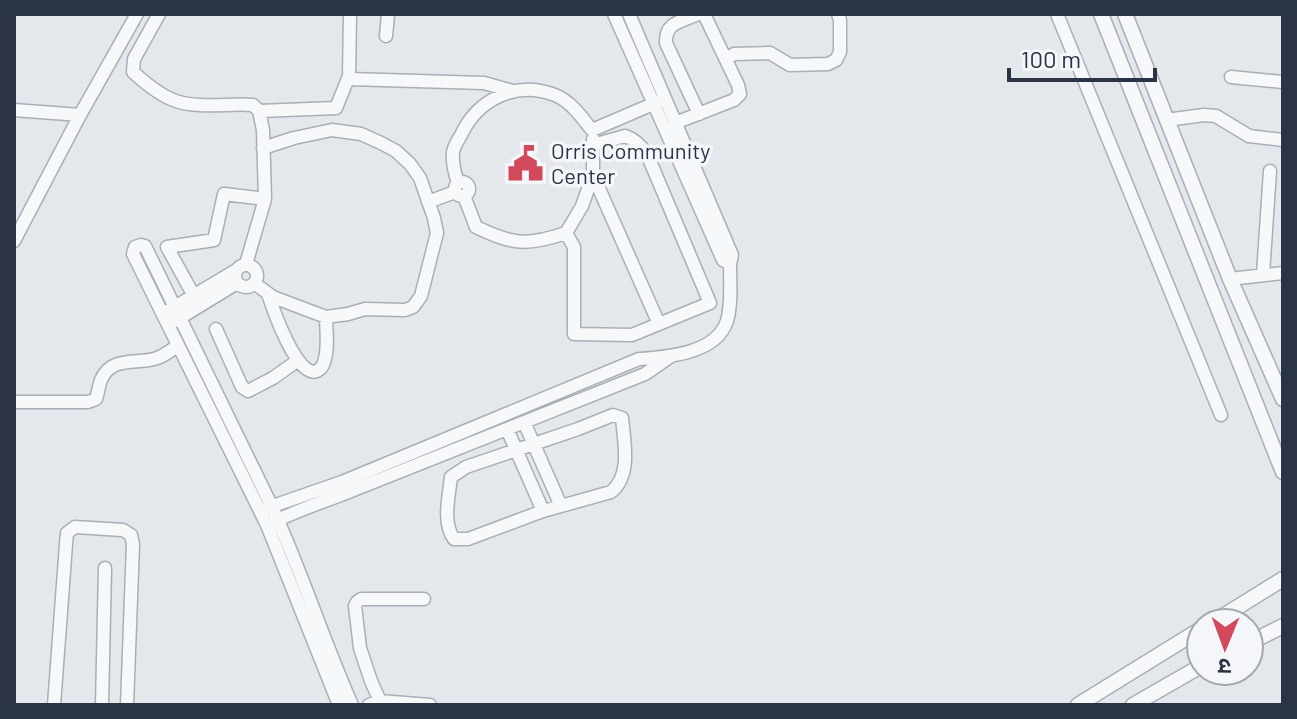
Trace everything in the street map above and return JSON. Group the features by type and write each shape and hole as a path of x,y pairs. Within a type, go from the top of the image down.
{"street":[{"path":"14,241 137,14"},
{"path":"159,14 134,59 133,72 175,101 253,105 259,111 263,130 265,199 239,273 242,287 249,287 257,279 255,269 239,273 194,296 170,317"},
{"path":"259,111 336,108 349,76 350,14"},
{"path":"386,36 388,14"},
{"path":"269,515 639,359 679,355 720,335 728,318 732,255 675,123 661,105 614,14"},
{"path":"629,14 661,105 723,260 730,264"},
{"path":"675,123 699,114 734,100 740,94 726,59 701,14 669,27 665,33 666,43 699,114"},
{"path":"726,59 734,54 770,53 790,65 828,64 836,60 840,52 838,14"},
{"path":"1057,14 1221,415"},
{"path":"1101,14 1283,472"},
{"path":"1125,14 1230,279 1283,399"},
{"path":"349,76 349,79 484,83 513,91"},
{"path":"1231,77 1283,82"},
{"path":"530,89 556,95 576,110 595,135 593,175 582,206 566,233 542,241 517,243 476,227 459,190 455,173 453,151 467,123 487,101 513,91 530,89"},
{"path":"595,135 661,105"},
{"path":"14,110 80,115"},
{"path":"1166,120 1216,116 1249,136 1283,140"},
{"path":"254,283 268,294 326,317 365,309 405,310 413,307 421,296 437,233 420,178 396,151 361,134 332,130 263,148"},
{"path":"566,233 574,247 574,334 632,335 710,303 647,154 625,136 595,135"},
{"path":"1263,274 1270,171"},
{"path":"593,175 659,324"},
{"path":"428,202 459,190"},
{"path":"194,296 167,247 214,240 224,194 265,199"},
{"path":"269,515 170,317 133,254 135,247 145,246 170,317 177,346 269,515 289,543 335,680 346,702 373,686"},
{"path":"170,317 239,273"},
{"path":"1230,279 1283,273"},
{"path":"268,294 297,361 311,372 319,371 324,365 326,317"},
{"path":"216,329 242,387 248,391 297,361"},
{"path":"14,402 88,402 96,399 101,379 117,364 151,361 177,346"},
{"path":"269,515 295,511 507,429 645,374 671,356"},
{"path":"613,415 622,418 624,474 611,492 543,511 468,539 454,539 450,535 447,515 451,477 466,467 516,449 613,415"},
{"path":"524,422 561,506"},
{"path":"507,429 543,511"},
{"path":"54,705 67,533 75,527 123,530 131,535 127,705"},
{"path":"102,705 105,568"},
{"path":"1238,607 1283,579"},
{"path":"424,599 361,599 355,606 360,648 373,686 374,703 430,705"},
{"path":"1265,635 1283,626"},
{"path":"1265,635 1283,639"},
{"path":"1078,705 1185,639"},
{"path":"1133,705 1185,675"}],"place":[{"name":"Orris Community Center","path":"525,163"}]}
